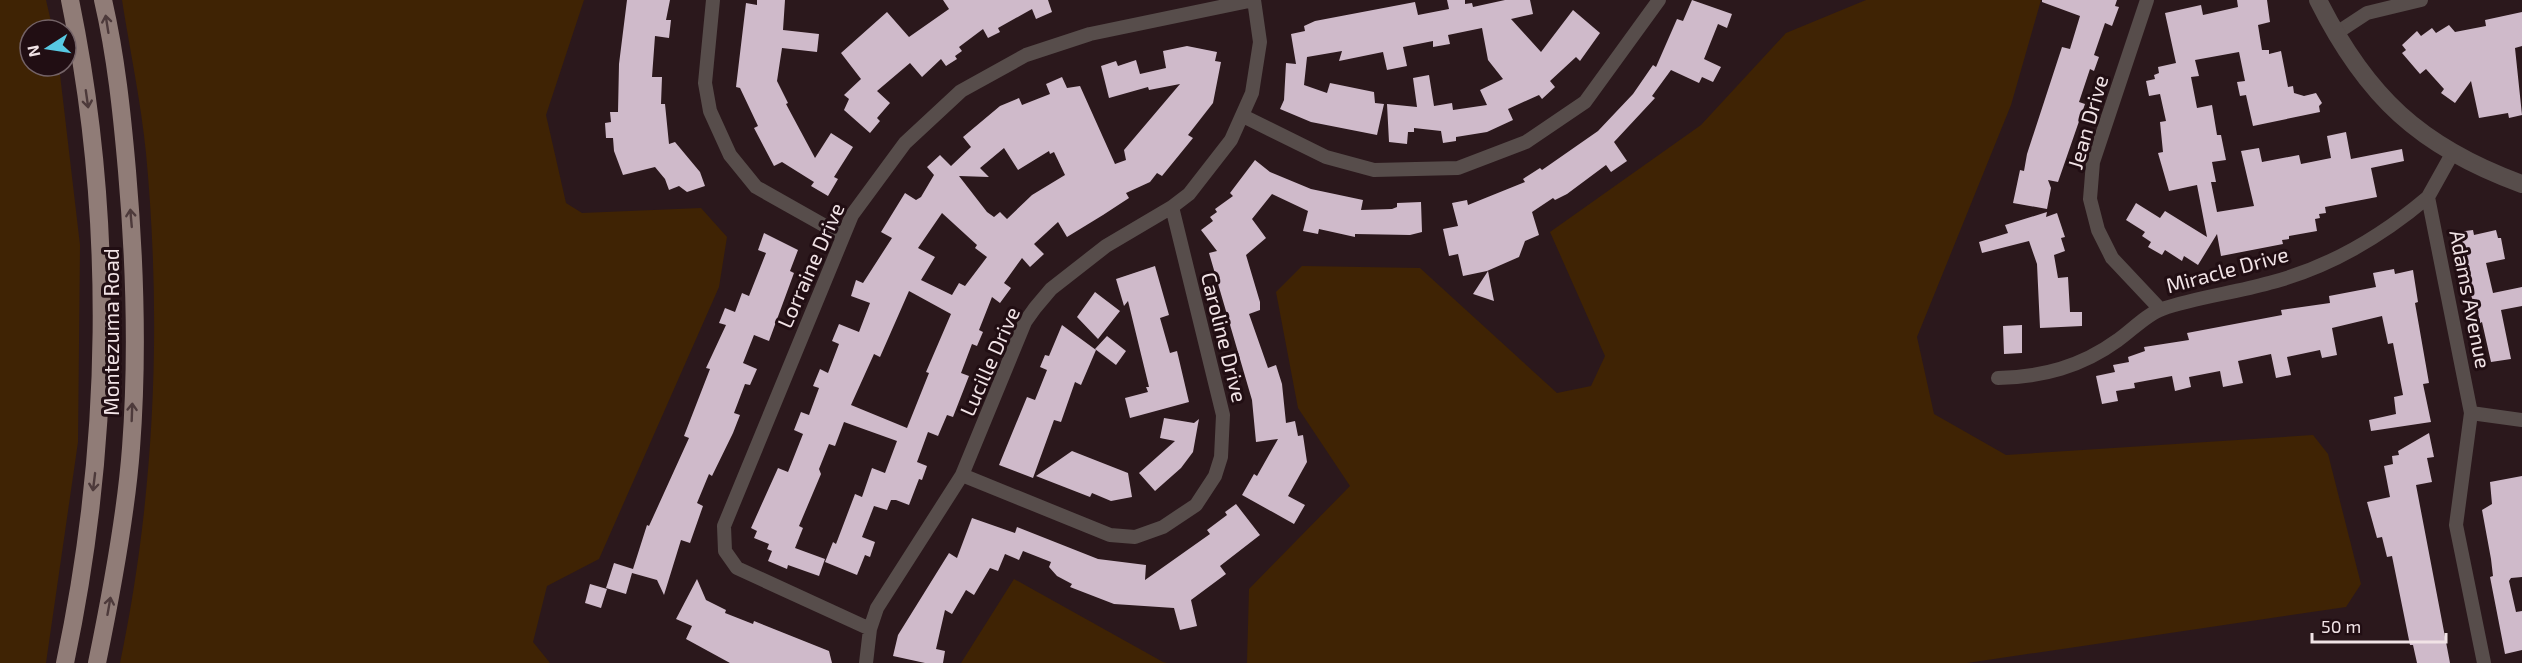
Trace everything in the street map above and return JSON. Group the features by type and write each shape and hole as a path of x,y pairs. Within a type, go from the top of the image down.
{"main road":[{"name":"Montezuma Road","path":"65,663 82,584 98,447 103,302 92,133 70,0"},
{"name":"Montezuma Road","path":"97,663 109,606 131,449 135,340 132,226 122,113 103,0"}],"street":[{"path":"713,0 705,82 710,111 730,155 756,187 843,236"},
{"name":"Lorraine Drive","path":"870,629 737,568 725,551 724,526 852,215 905,143 961,91 1026,55 1090,34 1254,0"},
{"name":"Lucille Drive","path":"866,663 870,629 877,608 962,475 1026,322 1035,308 1051,289 1106,246 1172,207 1189,194 1231,140 1252,93 1260,42 1254,0"},
{"path":"1243,116 1326,157 1374,170 1458,168 1526,142 1585,102 1659,0"},
{"name":"Jean Drive","path":"2147,0 2093,162 2090,199 2098,230 2112,258 2160,309"},
{"path":"2318,0 2335,34 2363,76 2399,114 2452,154 2522,183"},
{"path":"2335,34 2367,13 2421,0"},
{"path":"2428,197 2452,154"},
{"name":"Miracle Drive","path":"1998,378 2030,378 2063,369 2104,350 2160,309 2272,283 2334,259 2395,225 2428,197"},
{"name":"Adams Avenue","path":"2428,197 2471,413 2456,525 2484,663"},
{"name":"Caroline Drive","path":"962,475 1110,535 1135,537 1163,528 1196,505 1215,476 1221,457 1223,416 1172,207"},
{"path":"2471,413 2522,420"}],"shaded area":[{"path":"0,0 46,0 50,18 18,18 18,78 60,78 80,245 78,442 46,663 0,663"},
{"path":"122,0 584,0 546,115 566,203 582,213 701,208 727,237 719,287 599,559 547,586 533,642 550,663 120,663 132,600 148,473 154,345 154,281 146,153"},
{"path":"1866,0 2041,0 2011,105 1917,337 1934,414 2006,455 2313,435 2328,454 2361,584 2346,607 1967,663 1247,663 1249,589 1350,486 1298,408 1276,292 1302,266 1420,268 1557,393 1591,386 1605,356 1550,232 1701,125 1786,33"},
{"path":"1014,579 1163,662 1167,663 961,663"}],"building":[{"path":"627,0 670,0 666,20 671,20 669,38 655,36 652,77 662,77 661,104 665,104 669,144 675,142 700,172 705,186 687,192 679,186 669,190 665,179 655,167 623,175 614,151 613,138 606,138 605,123 611,122 610,112 618,112 619,64"},
{"path":"757,0 785,0 783,30 819,34 817,52 782,48 777,81 788,103 786,104 815,158 831,133 853,147 834,177 838,179 828,196 811,186 814,182 782,162 774,166 754,128 758,126 740,88 736,87 746,3 757,5"},
{"path":"943,0 1048,0 1052,12 1036,19 1032,9 998,28 1000,32 988,38 983,29 959,47 962,51 955,56 957,59 946,66 941,59 922,77 910,63 877,91 890,103 877,118 880,121 870,133 844,110 849,99 844,95 861,79 841,53 887,12 909,37 949,9"},
{"path":"1447,0 1465,0 1465,4 1472,3 1473,7 1505,0 1530,0 1533,14 1511,19 1541,52 1573,10 1600,33 1580,61 1576,57 1550,81 1555,87 1542,99 1539,95 1508,109 1513,120 1487,132 1456,137 1456,141 1443,143 1441,131 1414,128 1414,132 1408,132 1407,144 1389,142 1387,104 1417,107 1413,78 1429,75 1434,106 1452,103 1453,110 1487,105 1480,90 1503,79 1488,60 1482,28 1448,35 1450,44 1433,47 1433,41 1403,47 1407,66 1387,70 1383,52 1339,61 1342,51 1307,57 1304,85 1327,93 1330,83 1374,92 1375,103 1384,104 1377,135 1311,122 1280,109 1284,100 1286,63 1296,64 1291,34 1305,31 1304,26 1315,21 1415,2 1418,15 1449,9"},
{"path":"1692,0 1732,14 1727,28 1718,24 1704,59 1721,67 1713,82 1702,77 1699,83 1671,70 1652,96 1655,98 1614,142 1627,161 1611,172 1606,165 1567,194 1555,200 1553,198 1532,212 1539,235 1525,241 1519,257 1487,271 1463,276 1458,254 1449,256 1443,229 1458,226 1452,203 1467,200 1468,205 1525,182 1523,179 1540,168 1542,170 1598,131 1633,94 1653,65 1656,67 1677,19 1683,21"},
{"path":"2042,0 2117,0 2115,6 2119,7 2112,26 2105,23 2094,55 2099,57 2094,71 2090,69 2079,102 2085,104 2058,182 2048,180 2051,188 2047,209 2013,203 2020,170 2024,171 2027,154 2062,47 2070,49 2080,16 2042,2"},
{"path":"2237,0 2267,0 2270,22 2258,25 2262,50 2269,50 2269,54 2281,51 2288,87 2293,86 2294,93 2304,96 2316,93 2322,103 2319,106 2320,112 2253,126 2246,95 2240,96 2237,82 2245,81 2239,52 2195,60 2199,76 2191,77 2197,108 2212,105 2217,135 2221,135 2226,160 2212,162 2216,182 2211,182 2217,212 2254,206 2241,151 2259,148 2262,162 2299,155 2301,164 2331,158 2327,136 2346,132 2351,159 2402,149 2404,161 2371,168 2377,197 2325,207 2326,213 2319,214 2320,218 2315,219 2317,231 2289,236 2289,239 2282,240 2283,244 2221,256 2217,234 2198,265 2184,256 2182,261 2165,250 2162,255 2148,247 2151,242 2142,236 2145,232 2126,220 2136,203 2160,218 2165,211 2207,237 2197,185 2169,191 2158,153 2163,152 2160,122 2166,121 2160,94 2149,96 2146,81 2155,79 2154,75 2159,73 2158,67 2176,63 2165,13 2201,5 2203,15 2238,7"},
{"path":"2522,12 2522,46 2515,48 2522,115 2509,118 2508,113 2479,118 2471,81 2455,103 2441,93 2444,89 2426,69 2420,74 2402,53 2406,50 2402,45 2417,31 2421,36 2432,28 2436,33 2449,25 2455,32 2486,26 2485,20"},
{"path":"1187,46 1217,52 1215,61 1221,62 1213,103 1188,135 1193,138 1162,176 1157,173 1150,182 1126,193 1129,198 1103,215 1067,237 1058,222 1034,244 1044,254 1030,267 1022,258 1004,283 1011,288 1000,303 992,297 979,330 983,332 977,346 972,344 961,373 969,376 953,417 947,415 938,436 928,432 917,462 927,466 922,480 919,479 909,505 891,500 887,510 874,506 862,537 875,542 870,557 865,555 857,575 825,562 833,542 836,544 855,494 862,497 872,468 885,473 897,441 844,422 835,446 829,444 819,469 821,474 799,526 803,528 795,548 825,559 819,576 788,565 787,569 768,561 772,551 767,549 769,544 754,538 757,531 751,528 778,468 788,472 803,434 794,430 801,412 809,415 819,388 813,386 820,369 828,373 839,344 832,341 839,324 859,332 870,303 851,296 856,280 863,283 892,238 881,232 905,193 916,200 921,197 934,175 927,167 940,155 951,166 971,147 963,137 1000,106 1019,98 1022,105 1050,94 1046,84 1062,77 1067,88 1080,86 1115,164 1126,160 1124,150 1180,84 1149,90 1148,87 1109,98 1101,66 1116,61 1118,66 1136,60 1140,74 1166,68 1163,51","holes":["1004,148 1018,170 1049,151 1050,154 1054,152 1065,175 1032,195 1007,219 1000,212 994,217 987,212 959,176 989,177 980,168","942,213 977,245 975,248 987,257 965,286 959,283 952,295 921,280 935,257 918,248","909,291 951,314 926,372 929,373 907,428 851,405 874,354 880,357"]},
{"path":"1255,160 1270,172 1311,189 1363,200 1361,210 1392,209 1397,207 1397,203 1421,202 1422,232 1410,235 1355,234 1355,237 1319,229 1318,234 1303,231 1308,211 1272,194 1252,219 1266,238 1246,255 1260,302 1260,310 1249,314 1268,368 1276,365 1282,384 1286,423 1295,421 1298,436 1303,435 1307,462 1288,496 1305,505 1294,524 1242,495 1254,474 1257,476 1278,439 1256,442 1252,400 1209,253 1217,251 1201,230 1213,221 1210,217 1217,212 1215,209 1233,196 1230,193"},
{"path":"2047,212 2046,217 2057,213 2065,237 2061,238 2065,251 2054,255 2058,278 2068,277 2070,312 2082,312 2082,326 2040,328 2037,264 2029,241 1982,253 1979,242 2008,233 2005,225"},
{"path":"2473,230 2474,235 2496,230 2498,238 2501,238 2505,259 2486,263 2493,293 2522,287 2522,306 2501,310 2511,359 2491,362 2476,302 2473,302 2460,254 2463,254 2458,232"},
{"path":"764,233 798,250 790,271 794,273 769,341 754,335 743,363 757,369 750,385 745,384 734,413 740,415 733,433 712,476 709,474 697,503 703,506 690,543 681,540 664,595 657,580 632,573 626,594 606,588 614,563 633,569 647,525 649,526 689,438 684,436 710,369 706,368 726,325 719,323 725,308 735,312 742,293 749,296 766,253 758,250"},
{"path":"1155,266 1169,315 1160,318 1170,353 1177,351 1189,402 1130,418 1125,398 1148,392 1146,387 1149,387 1128,301 1124,306 1116,279"},
{"path":"2394,269 2395,274 2413,270 2418,302 2415,303 2429,383 2423,384 2431,422 2371,431 2369,420 2396,414 2394,397 2403,395 2393,343 2388,344 2382,316 2332,328 2337,355 2322,358 2320,350 2287,357 2291,375 2276,378 2271,354 2238,361 2243,383 2223,387 2220,371 2189,377 2191,387 2175,391 2172,376 2134,383 2135,388 2116,391 2118,401 2102,404 2096,376 2115,372 2113,365 2129,362 2128,357 2145,351 2144,347 2189,340 2187,333 2282,315 2281,310 2330,303 2329,296 2376,287 2373,273"},
{"path":"1488,271 1494,301 1473,294"},
{"path":"1095,292 1120,311 1098,339 1077,317"},
{"path":"1062,325 1096,350 1081,385 1075,382 1061,422 1054,420 1033,478 999,465 1027,397 1035,400 1047,370 1040,367 1045,355 1049,356"},
{"path":"2022,325 2022,353 2004,354 2003,326"},
{"path":"1107,336 1126,351 1116,365 1095,349"},
{"path":"1164,418 1194,423 1199,419 1193,452 1181,468 1155,491 1139,473 1175,441 1160,438"},
{"path":"2429,433 2434,457 2427,458 2432,482 2416,485 2450,663 2417,663 2413,645 2410,645 2392,556 2387,557 2382,537 2377,538 2367,502 2390,497 2384,466 2393,464 2392,456 2399,455 2398,451"},
{"path":"1072,451 1128,473 1132,497 1111,501 1092,493 1090,497 1036,476"},
{"path":"2522,476 2522,577 2511,578 2509,581 2516,612 2522,611 2522,650 2505,654 2490,577 2493,576 2491,559 2482,510 2492,504 2490,482"},
{"path":"1236,504 1260,535 1220,566 1226,574 1191,600 1197,626 1180,630 1174,608 1114,604 1070,587 1072,584 1057,576 1049,567 1051,562 1023,551 1019,560 1005,554 998,571 990,568 974,595 966,590 952,614 945,610 936,649 945,651 943,663 925,663 893,656 898,635 949,553 957,558 972,518 1015,533 1017,527 1098,559 1146,565 1145,580 1210,534 1207,530 1227,515 1225,512"},
{"path":"697,579 706,600 726,610 725,613 753,624 754,621 829,651 832,663 730,663 686,639 692,626 676,619"},
{"path":"590,584 607,589 601,608 585,603"}]}
